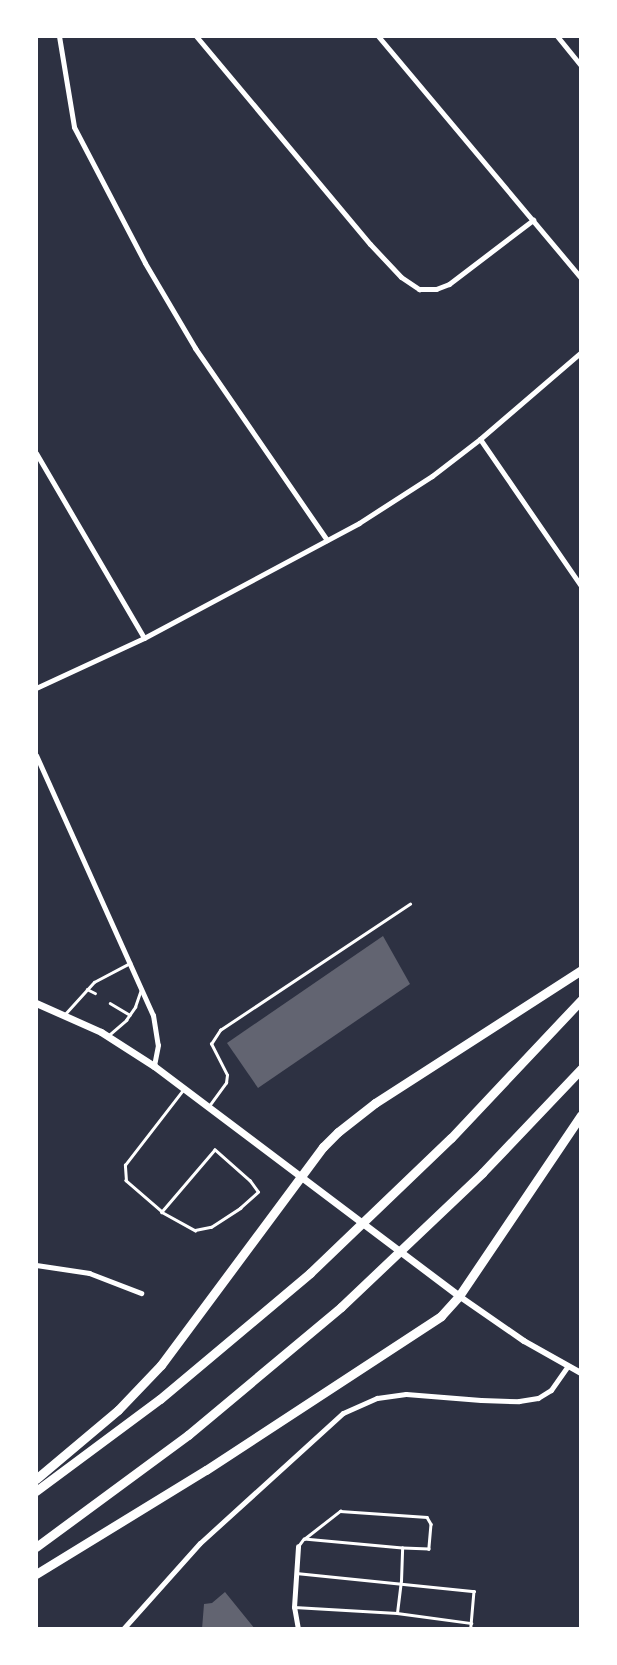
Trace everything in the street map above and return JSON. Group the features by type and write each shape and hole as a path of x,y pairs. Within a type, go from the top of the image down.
{"highway":[{"path":"36,1479 118,1410 160,1365 302,1178 323,1147 356,1116 581,970"},
{"path":"36,1491 160,1399 310,1273 451,1138 581,1000"},
{"path":"36,1547 188,1435 327,1320 438,1218 581,1069"},
{"path":"36,1574 206,1470 441,1316 459,1296 581,1115"}],"main road":[{"path":"36,1003 65,1014 108,1036 154,1066 459,1296"}],"street":[{"path":"59,36 74,127 144,263 195,348 327,540"},
{"path":"196,36 370,244 401,276 419,289 436,289 449,284 532,220"},
{"path":"378,36 581,278"},
{"path":"557,36 581,66"},
{"path":"36,688 144,638 327,540 432,476 480,439 581,352"},
{"path":"480,439 581,586"},
{"path":"36,453 144,638"},
{"path":"36,755 142,988 157,1030 158,1045 154,1066"},
{"path":"36,1264 89,1273 140,1293"},
{"path":"459,1296 581,1373"},
{"path":"123,1629 200,1543 343,1412 377,1398 406,1394 481,1400 519,1401 538,1398 551,1390 568,1366"},
{"path":"298,1546 294,1607 298,1629"}],"lane":[{"path":"208,1107 226,1083 227,1075 211,1044 220,1030 410,904"},
{"path":"65,1014 87,989 130,963"},
{"path":"108,1036 130,1014 142,988"},
{"path":"87,989 95,993"},
{"path":"110,1002 130,1014"},
{"path":"162,1212 215,1150 250,1181 258,1192 240,1208 211,1227 195,1230 162,1212 126,1181 125,1165 184,1089"},
{"path":"298,1546 304,1538 340,1511 428,1517 431,1524 430,1549 304,1538"},
{"path":"397,1613 402,1548"},
{"path":"295,1573 400,1581 474,1591 471,1629"},
{"path":"294,1607 397,1613 471,1623"}],"building":[{"path":"383,936 410,984 258,1088 227,1043"},
{"path":"225,1592 255,1629 202,1629 204,1604 212,1603"}]}
